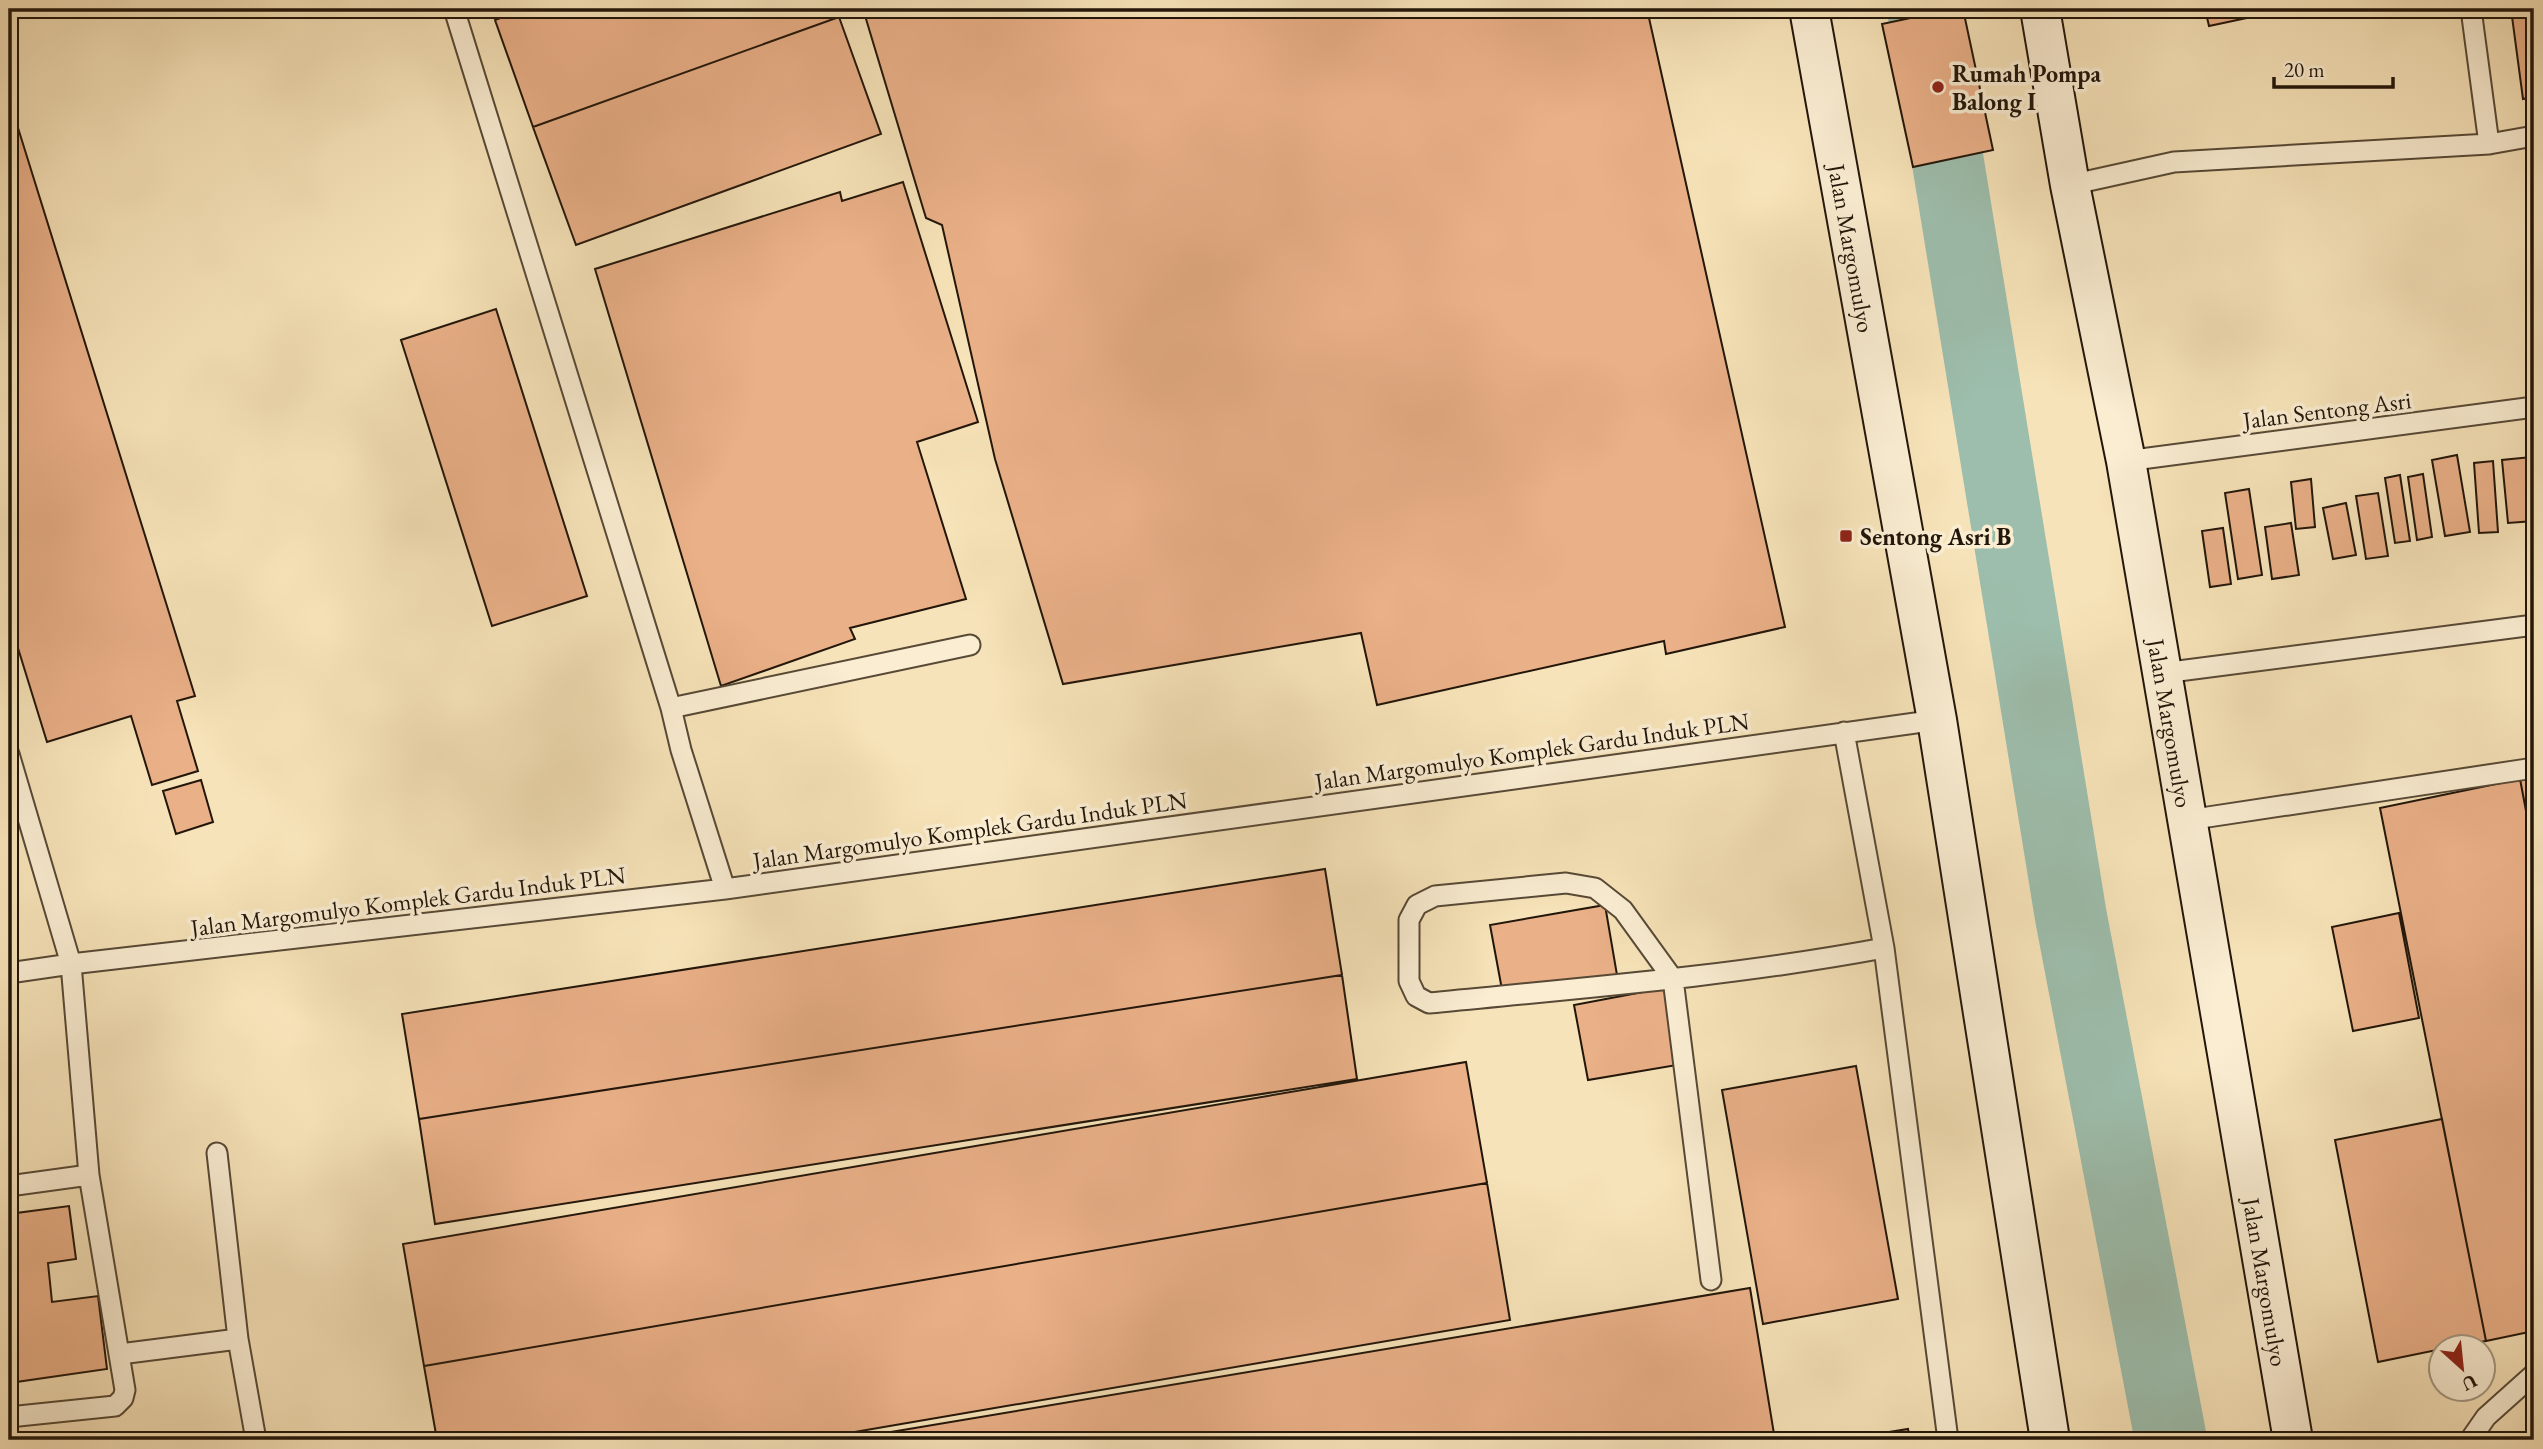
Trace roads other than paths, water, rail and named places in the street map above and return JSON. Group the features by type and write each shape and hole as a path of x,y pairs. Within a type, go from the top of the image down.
{"main road":[{"name":"Jalan Margomulyo","path":"1809,9 1937,720 2050,1440"},
{"name":"Jalan Margomulyo","path":"2040,9 2070,185 2126,461 2293,1440"}],"lane":[{"path":"454,9 725,889"},
{"path":"2470,9 2489,144"},
{"path":"2070,185 2174,162 2489,144 2534,136"},
{"name":"Jalan Sentong Asri","path":"2126,461 2534,407"},
{"path":"2162,673 2534,625"},
{"path":"671,708 970,645"},
{"name":"Jalan Margomulyo Komplek Gardu Induk PLN","path":"9,974 71,964 725,889 1937,720"},
{"path":"1844,732 1884,948 1948,1440"},
{"path":"9,754 71,964 89,1175 125,1390 123,1398 115,1406 9,1416"},
{"path":"2188,820 2534,768"},
{"path":"1711,1280 1673,979 1623,910 1595,888 1566,883 1435,896 1417,905 1409,920 1409,981 1416,996 1429,1003 1673,979 1811,961 1884,948"},
{"path":"217,1153 238,1339 256,1440"},
{"path":"9,1186 89,1175"},
{"path":"120,1354 238,1339"},
{"path":"2470,1440 2486,1417 2534,1374"}],"waterway":[{"path":"1923,9 2071,917 2171,1440"}],"place":[{"name":"Rumah Pompa Balong I","path":"1938,87"},
{"name":"Sentong Asri B","path":"1846,536"}]}
